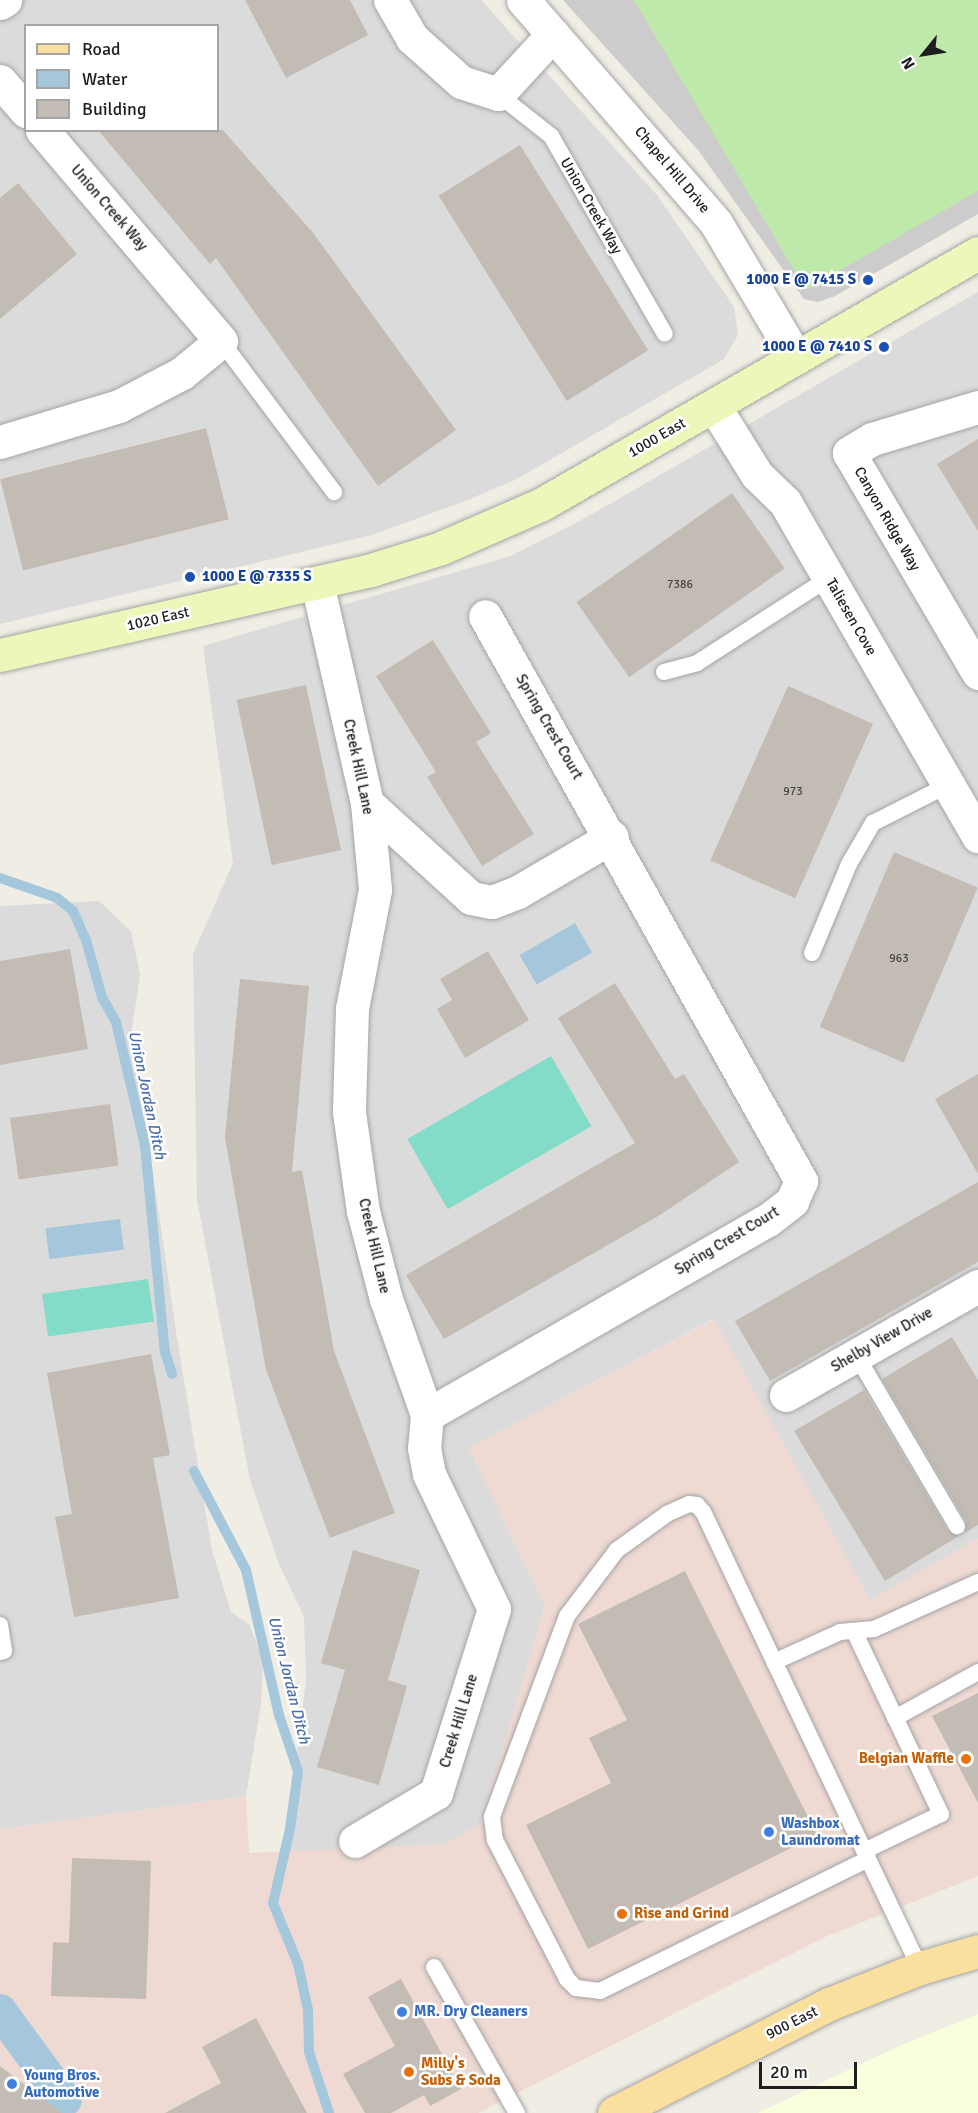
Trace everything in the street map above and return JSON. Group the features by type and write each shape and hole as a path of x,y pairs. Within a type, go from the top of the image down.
{"main road":[{"name":"900 East","path":"614,2113 829,2004 920,1968 978,1951"}],"street":[{"path":"0,3 5,0"},
{"name":"Union Creek Way","path":"390,0 412,38 461,82 498,94"},
{"name":"Chapel Hill Drive","path":"523,0 716,223 796,358"},
{"path":"498,94 553,34"},
{"path":"0,81 24,109"},
{"name":"Union Creek Way","path":"44,132 221,341"},
{"name":"1000 East","path":"317,583 441,548 542,504 978,253"},
{"path":"0,442 119,406 182,373 221,341"},
{"name":"Taliesen Cove","path":"714,406 757,475 785,502 978,836"},
{"name":"Canyon Ridge Way","path":"978,407 872,439 849,453 978,673"},
{"name":"1020 East","path":"0,655 317,583"},
{"name":"Creek Hill Lane","path":"317,583 367,803 375,890 352,1008 350,1112 363,1211 427,1415 424,1448 429,1474 494,1609 436,1793 355,1841"},
{"name":"Spring Crest Court","path":"427,1415 768,1220 792,1201 801,1181 612,837 485,616"},
{"path":"367,803 471,898 492,902 516,893 612,837"},
{"name":"Shelby View Drive","path":"786,1395 855,1353 978,1286"}],"lane":[{"name":"Union Creek Way","path":"498,94 551,136 665,334"},
{"name":"Union Creek Way","path":"221,341 334,492"},
{"path":"664,672 697,663 829,578"},
{"path":"812,953 849,864 873,823 948,784"},
{"path":"855,1353 957,1526"},
{"path":"854,1631 941,1814 866,1855 600,1991 589,1992 576,1988 567,1979 495,1840 492,1817 498,1796 567,1616 617,1550 668,1514 689,1504 697,1504 703,1512 774,1662 866,1855 920,1968"},
{"path":"774,1662 840,1632 874,1629 978,1582"},
{"path":"0,1625 4,1652 0,1652"},
{"path":"895,1718 978,1672"},
{"path":"434,1966 517,2113"}],"shaded area":[{"path":"0,0 481,0 657,195 734,307 738,335 724,359 515,480 372,535 0,624"},
{"path":"563,0 978,0 978,214 835,296 818,302 804,299 698,150"},
{"path":"978,292 978,1538 870,1601 713,1319 469,1448 545,1605 481,1824 445,1844 284,1853 306,1681 304,1617 279,1564 250,1480 197,1200 193,954 233,863 203,646 511,556 587,517"},
{"path":"99,901 131,931 140,974 132,1029 177,1338 212,1550 231,1612 249,1624 263,1659 261,1704 246,1796 0,1829 0,906"},
{"path":"551,1056 592,1126 448,1209 407,1139"},
{"path":"148,1279 154,1322 48,1336 42,1294"},
{"path":"714,1319 870,1600 978,1538 978,1876 825,1937 478,2113 0,2113 0,1829 246,1796 249,1853 445,1844 480,1824 545,1605 469,1448"},
{"path":"978,2014 978,2113 758,2113 899,2046"}],"green space":[{"path":"634,0 978,0 978,191 806,290"}],"water":[{"path":"575,923 592,952 537,984 520,955"},
{"path":"120,1219 124,1250 49,1259 46,1228"}],"building":[{"path":"245,0 350,0 368,35 286,78"},
{"path":"223,130 314,234 456,430 378,486 216,258 210,264 100,132 219,132"},
{"path":"520,145 648,350 567,401 439,196"},
{"path":"18,183 77,254 0,319 0,198"},
{"path":"206,428 229,519 23,570 0,479"},
{"path":"978,439 978,531 937,464"},
{"path":"732,493 785,568 629,677 576,602"},
{"path":"433,640 491,733 476,742 534,834 482,866 427,777 436,772 376,676"},
{"path":"306,685 341,850 272,865 237,700"},
{"path":"788,686 873,724 795,898 710,860"},
{"path":"894,852 978,888 904,1062 820,1027"},
{"path":"70,949 88,1049 0,1065 0,961"},
{"path":"488,951 529,1020 465,1058 437,1009 452,1000 440,979"},
{"path":"240,979 309,986 292,1172 302,1170 334,1351 395,1513 330,1538 266,1370 225,1138"},
{"path":"615,983 675,1079 684,1074 739,1162 660,1215 444,1339 406,1275 635,1143 558,1018"},
{"path":"978,1074 978,1174 935,1099"},
{"path":"110,1104 119,1165 19,1179 10,1118"},
{"path":"978,1182 978,1262 770,1381 735,1321"},
{"path":"952,1337 978,1380 978,1525 965,1533 966,1521 882,1379"},
{"path":"151,1354 170,1455 153,1458 179,1598 74,1617 55,1517 72,1514 47,1373"},
{"path":"864,1390 948,1531 959,1536 885,1581 794,1431"},
{"path":"353,1550 420,1570 388,1680 407,1686 379,1785 317,1767 345,1670 321,1663"},
{"path":"685,1571 817,1835 588,1949 526,1825 611,1783 589,1738 627,1720 578,1624"},
{"name":"Belgian Waffle","path":"978,1693 978,1803 932,1716"},
{"path":"72,1858 151,1861 146,1999 51,1996 53,1942 69,1943"},
{"path":"401,1979 461,2089 430,2106 424,2095 391,2113 365,2113 343,2074 395,2046 368,1997"},
{"path":"256,2018 307,2113 165,2113 221,2083 202,2047"},
{"name":"Young Bros. Automotive","path":"0,2066 62,2113 0,2113"}],"waterway":[{"name":"Union Jordan Ditch","path":"0,878 57,898 73,911 86,940 102,997 116,1022 145,1146 165,1352 172,1374"},
{"name":"Union Jordan Ditch","path":"194,1471 246,1570 279,1715 298,1771 290,1829 273,1903 298,1964 308,2010 309,2052 329,2113"},
{"path":"0,2011 65,2100"}],"place":[{"name":"1000 E @ 7415 S","path":"868,280"},
{"name":"1000 E @ 7410 S","path":"884,347"},
{"name":"1000 E @ 7335 S","path":"190,577"},
{"name":"Belgian Waffle","path":"966,1759"},
{"name":"Washbox Laundromat","path":"769,1832"},
{"name":"Rise and Grind","path":"622,1914"},
{"name":"MR. Dry Cleaners","path":"402,2012"},
{"name":"Milly's Subs & Soda","path":"409,2072"},
{"name":"Young Bros. Automotive","path":"12,2084"}]}
